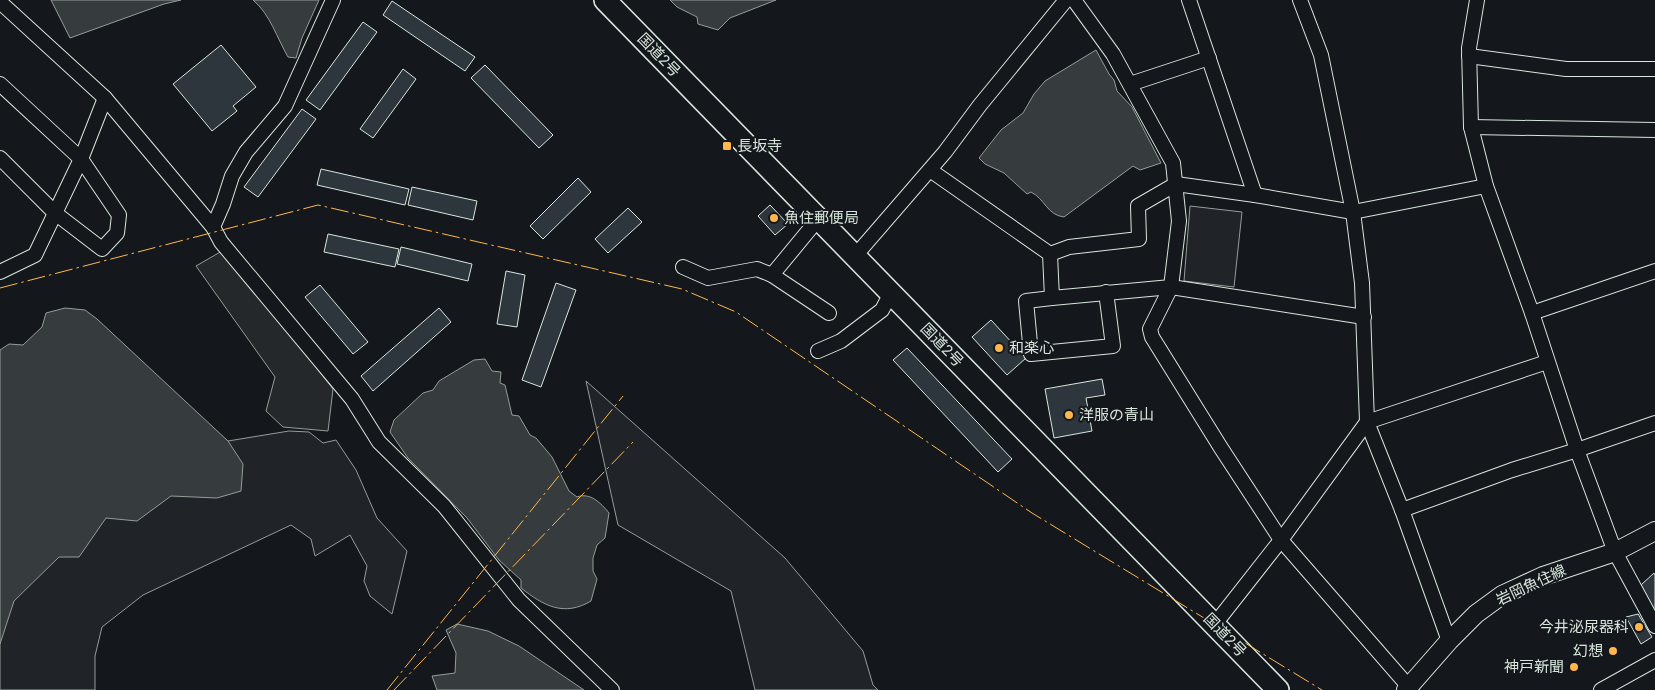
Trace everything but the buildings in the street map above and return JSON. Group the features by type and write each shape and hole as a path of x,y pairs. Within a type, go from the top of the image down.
{"highway":[{"name":"国道2号","path":"605,0 1278,690"}],"main road":[{"name":"岩岡魚住線","path":"1408,689 1449,641 1476,614 1502,595 1543,576 1615,552 1655,532"}],"street":[{"path":"213,227 232,176 246,152 285,106 333,0"},
{"path":"855,256 930,170 1066,0"},
{"path":"1074,0 1113,54 1173,162 1179,221 1171,287 1153,319 1150,329 1152,337 1220,448 1281,540 1408,689"},
{"path":"1190,0 1255,195"},
{"path":"1300,0 1322,55 1353,212 1362,283 1367,422 1402,510 1449,641"},
{"path":"1476,0 1468,48 1471,128 1486,186 1532,313 1577,450 1615,552 1655,626"},
{"path":"0,2 106,98 213,227 221,242 352,399 379,442 444,506 519,600 612,690"},
{"path":"1469,56 1566,70 1655,69"},
{"path":"1130,84 1209,58"},
{"path":"0,84 81,159 119,215 117,233 102,250 55,213 0,158"},
{"path":"0,272 35,255 81,159 106,98"},
{"path":"1471,128 1655,130"},
{"path":"930,170 1050,254"},
{"path":"1050,254 1069,247 1139,239 1138,206 1176,184 1353,212 1486,186"},
{"path":"772,275 819,218"},
{"path":"1050,254 1052,298"},
{"path":"683,267 708,278 757,270 772,275 829,313"},
{"path":"1532,313 1655,271"},
{"path":"1106,292 1113,346 1031,354 1026,301 1106,292 1171,287 1364,317"},
{"path":"818,351 841,341 882,310 891,293"},
{"path":"1214,624 1281,540 1367,422 1547,362"},
{"path":"1402,510 1512,470 1655,423"},
{"path":"1601,690 1655,660"}],"shaded area":[{"path":"51,0 181,0 164,4 70,38"},
{"path":"253,0 319,0 302,38 296,58 288,57 269,19"},
{"path":"670,0 776,0 730,18 718,30 698,24 697,17 677,7"},
{"path":"1096,50 1114,80 1117,91 1132,107 1161,163 1140,170 1133,166 1064,217 1058,216 1036,195 1031,192 1027,194 1004,173 985,164 979,158 1001,130 1023,113 1034,94 1045,81"},
{"path":"1190,206 1242,212 1234,287 1184,281"},
{"path":"222,251 239,268 333,389 328,431 283,427 266,411 275,377 196,266"},
{"path":"65,308 85,310 97,319 228,441 243,464 241,491 217,498 171,496 137,521 106,518 79,557 59,557 14,601 0,644 0,350 9,344 23,345 42,327 46,313"},
{"path":"485,359 492,371 501,372 500,383 505,385 512,415 519,416 530,435 536,438 552,457 569,491 577,497 586,496 595,499 609,513 605,538 597,545 593,558 593,571 597,579 591,601 581,606 563,609 554,607 538,600 521,588 521,580 499,560 467,518 408,458 390,432 394,420 423,393 433,390 439,381 474,360"},
{"path":"586,381 785,558 863,651 873,685 878,690 755,690 731,591 618,525"},
{"path":"289,431 309,432 323,443 336,440 356,470 377,518 407,551 392,614 370,596 364,581 367,566 350,535 315,556 311,539 291,525 143,595 102,627 95,656 95,690 0,690 0,596 54,542 201,449 228,441"},
{"path":"457,624 488,631 519,646 584,690 437,690 432,676 455,673 456,653 446,630"}],"power":[{"path":"0,288 318,205 682,289 736,312 1032,513 1322,690"},
{"path":"387,690 623,396"},
{"path":"394,690 633,442"}],"place":[{"name":"長坂寺","path":"727,146"},
{"name":"魚住郵便局","path":"774,218"},
{"name":"和楽心","path":"999,348"},
{"name":"洋服の青山","path":"1069,415"},
{"name":"今井泌尿器科","path":"1639,627"},
{"name":"幻想","path":"1613,651"},
{"name":"神戸新聞","path":"1574,667"}]}
